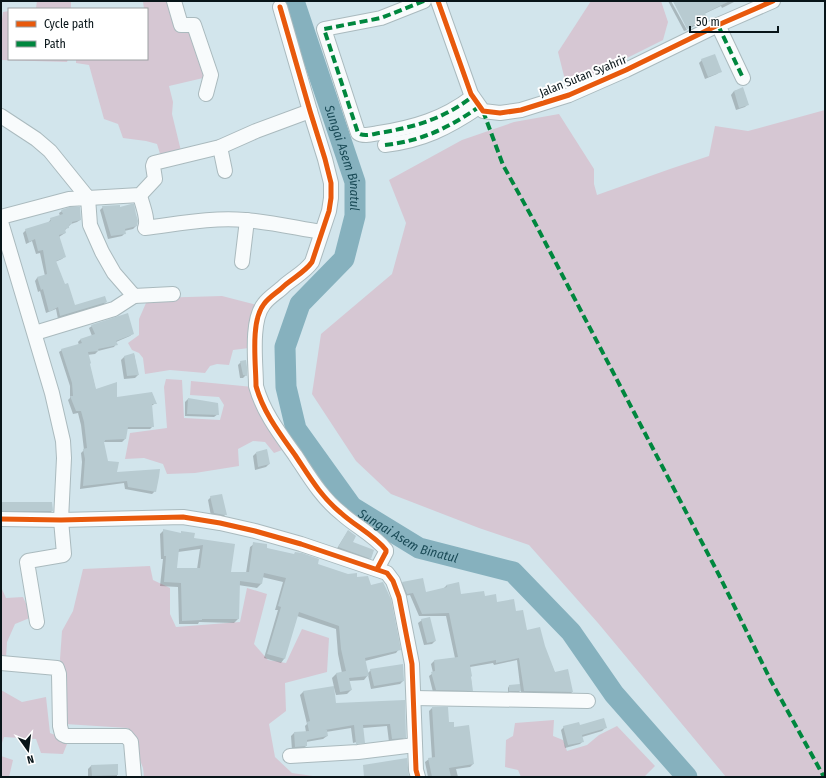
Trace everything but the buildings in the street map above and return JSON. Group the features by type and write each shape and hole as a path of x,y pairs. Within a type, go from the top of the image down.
{"street":[{"path":"174,1 181,25 194,25 211,75 206,94"},
{"path":"424,1 381,18 324,29 357,132 365,135 417,126 445,114 472,95"},
{"path":"385,145 402,144 428,136 460,120 472,95 438,1"},
{"name":"Jalan Sutan Syahrir","path":"472,95 483,111 500,113 521,110 546,103 569,95 626,70 718,25 773,1"},
{"path":"280,7 325,158 331,183 331,198 329,211 312,262 308,268 291,279 264,303 260,309 256,322 255,338 256,386 269,416 315,486 341,514 373,538 386,550 377,570"},
{"path":"718,25 743,78"},
{"path":"1,217 79,198 140,195 155,179 154,164 220,147 256,131 310,111"},
{"path":"1,116 36,139 50,151 79,198 90,226 114,273 134,296"},
{"path":"220,147 225,171"},
{"path":"140,195 146,219 145,228 202,221 247,220 321,232"},
{"path":"242,262 247,220"},
{"path":"1,222 52,393 63,441 64,458 61,520 64,555 28,561 37,622"},
{"path":"35,333 114,309 134,296 173,294"},
{"path":"1,519 61,520 183,517 255,531 377,570 389,576 399,597 412,664 415,745 418,777"},
{"path":"1,663 57,668 59,674 60,726 62,734 66,736 126,736 131,742 134,777"},
{"path":"414,698 588,701"},
{"path":"290,756 358,752 415,745"}],"shaded area":[{"path":"37,1 71,1 71,8 36,8"},
{"path":"143,1 180,1 184,21 216,75 169,86 173,102 172,114 181,151 161,157 157,144 123,138 118,124 104,119 89,65 76,63 76,60 148,60 148,8 144,8"},
{"path":"591,1 661,1 668,22 663,40 567,88 558,52"},
{"path":"8,11 8,60 68,60 67,62 1,60 1,26 3,12"},
{"path":"825,110 825,777 726,777 598,623 529,545 479,528 391,494 356,461 312,394 321,334 392,274 406,223 389,180 462,140 514,122 559,114 594,169 594,184 597,195 709,156 715,126 748,131"},
{"path":"222,296 257,305 249,348 233,350 229,365 217,364 210,366 205,373 170,370 145,374 143,358 139,353 132,350 128,343 139,335 139,319 146,303 155,298"},
{"path":"166,379 182,380 184,418 220,420 224,405 219,397 190,395 191,381 253,387 265,418 282,450 274,453 265,442 253,441 238,449 239,466 195,473 167,474 163,464 144,458 125,459 130,433 167,428 164,387"},
{"path":"150,566 153,580 170,588 170,614 176,627 240,622 247,588 267,594 254,644 268,660 286,663 302,629 329,638 327,672 285,683 286,711 269,724 275,757 292,773 320,777 144,777 143,768 128,728 65,724 63,675 60,659 62,631 73,611 83,569"},
{"path":"1,587 6,598 23,597 32,617 15,624 7,642 6,658 1,657"},
{"path":"1,690 22,702 46,697 50,733 65,739 67,744 63,754 41,753 36,739 4,737 1,746"},
{"path":"554,720 553,736 563,740 567,751 587,745 599,735 617,726 655,766 644,777 521,777 518,770 505,767 506,740 513,736 515,723"},
{"path":"1,756 13,760 9,777 1,777"}],"waterway":[{"name":"Sungai Asem Binatul","path":"294,1 355,182 355,216 344,259 300,304 285,347 286,387 296,429 352,507 419,548 513,572 571,632 614,694 687,777"}],"marked path":[{"path":"424,1 381,18 324,29 358,133 366,135 417,125 450,111 472,97"},
{"path":"718,25 743,78"},
{"path":"385,145 423,137 445,127 479,107"},
{"path":"483,111 503,165 534,221 719,575 771,681 824,777"}],"cycle path":[{"path":"438,1 471,94 483,111 500,113 521,110 569,95 626,70 718,25 773,1"},
{"path":"280,7 325,159 331,183 331,198 329,211 312,262 302,272 268,299 260,312 255,332 256,386 259,396 272,422 321,493 346,518 376,540 386,550 377,569"},
{"path":"1,519 61,520 183,517 255,531 301,544 387,573 393,581 399,597 412,664 416,770 418,777"}]}
